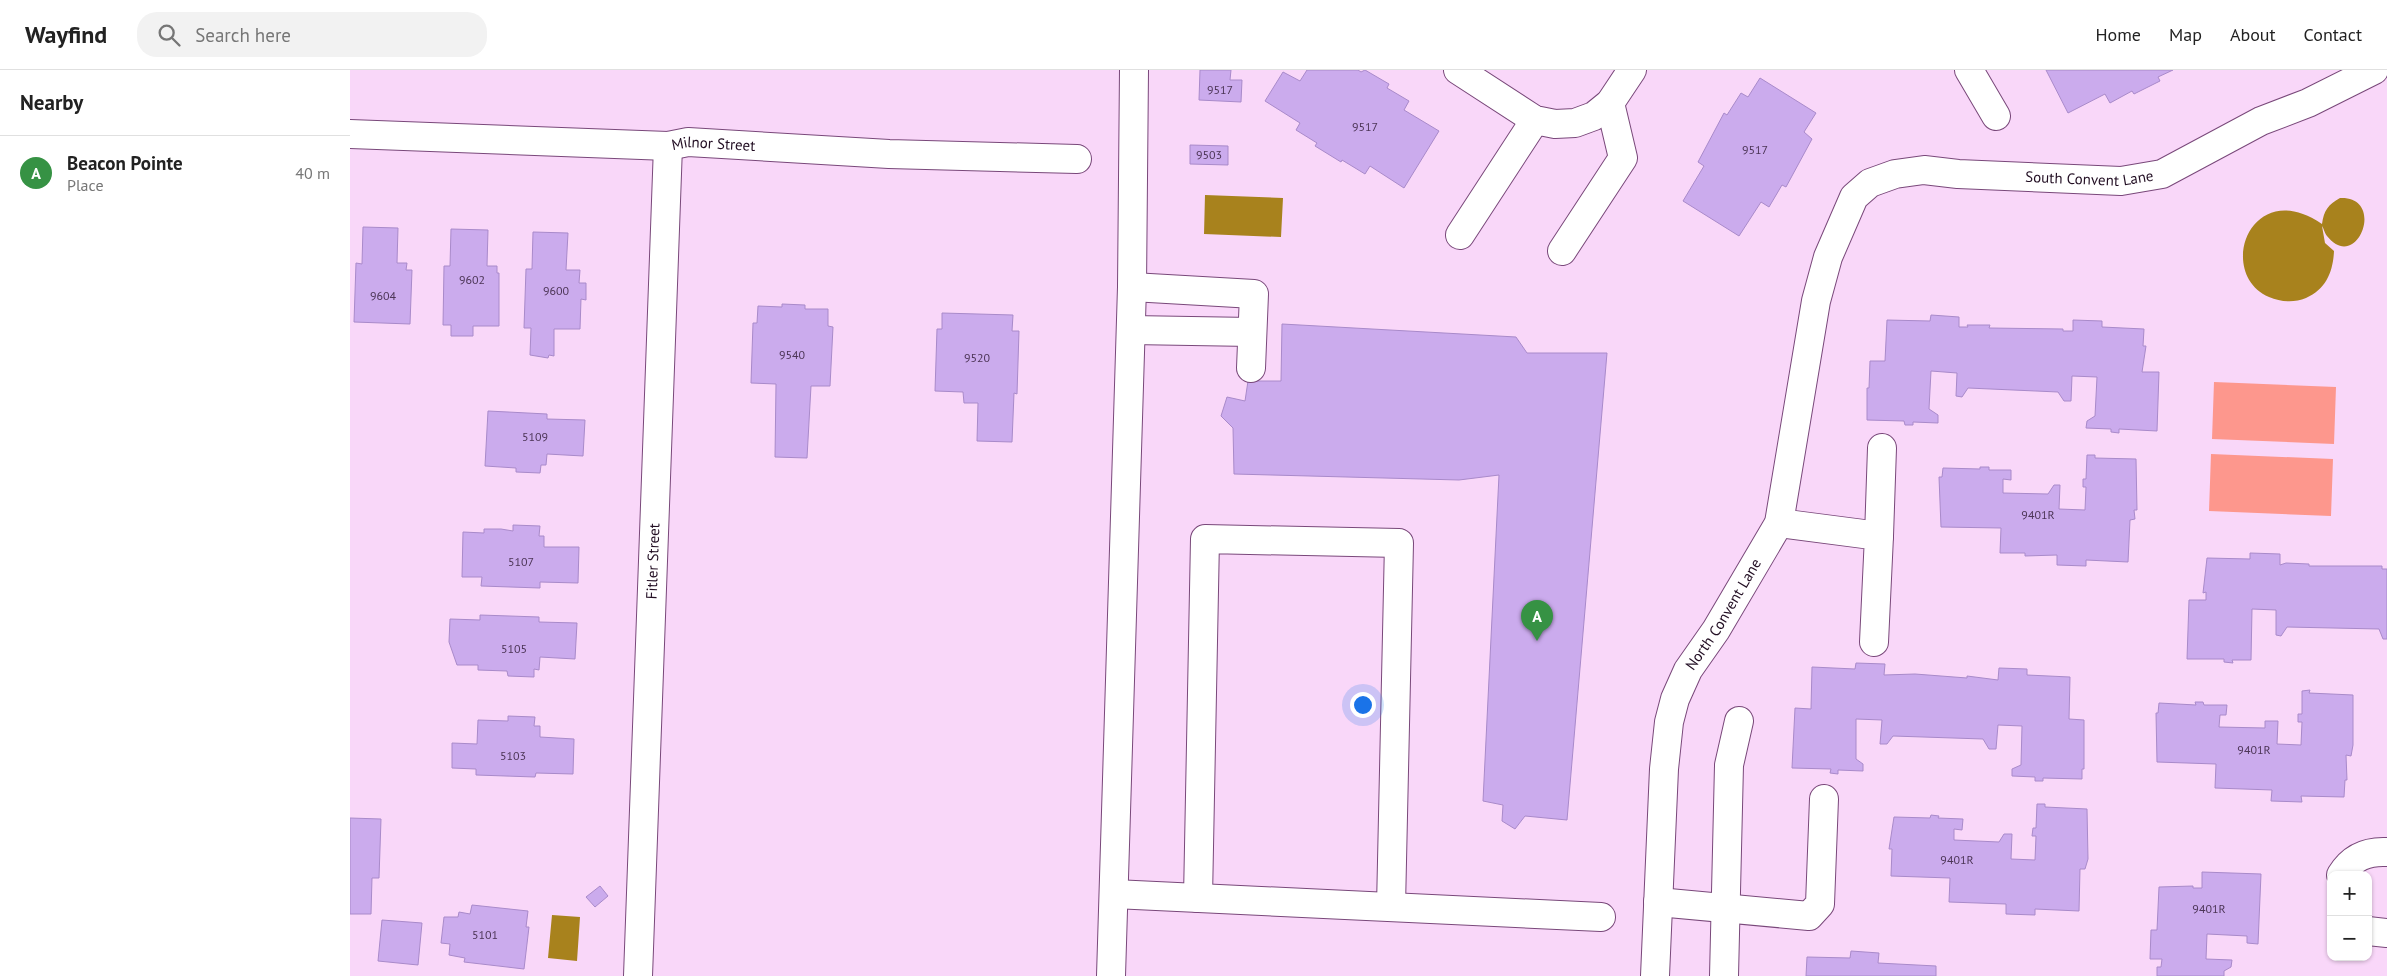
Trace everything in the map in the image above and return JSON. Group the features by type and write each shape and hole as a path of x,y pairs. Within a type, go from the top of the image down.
{"street":[{"path":"1111,976 1131,330 1134,70"},
{"path":"1458,70 1535,120 1555,124 1575,123 1594,116 1610,103 1632,70"},
{"path":"1969,70 1996,116"},
{"name":"South Convent Lane","path":"1828,257 1854,196 1870,183 1895,174 1924,170 1958,174 2121,181 2162,174 2261,121 2308,103 2374,70"},
{"path":"1562,251 1623,158 1610,103"},
{"path":"1460,234 1535,120"},
{"name":"Milnor Street","path":"350,134 668,146 688,142 888,154 1077,160"},
{"name":"Fitler Street","path":"638,976 668,146"},
{"name":"North Convent Lane","path":"1655,976 1664,769 1669,722 1675,699 1688,670 1716,630 1779,523 1816,301 1828,257"},
{"path":"1132,287 1254,294 1251,368"},
{"path":"1131,330 1252,332"},
{"path":"1874,642 1882,448"},
{"path":"1779,523 1879,536"},
{"path":"1198,898 1205,539 1399,542 1391,907"},
{"path":"1724,976 1729,765 1740,721"},
{"path":"1658,902 1809,916 1820,904 1824,799"},
{"path":"2344,871 2361,854 2374,851 2387,852"},
{"path":"1114,894 1601,917"},
{"path":"2372,932 2387,934"}],"shaded area":[{"path":"1205,195 1283,198 1281,237 1204,234"},
{"path":"2340,198 2354,201 2362,208 2364,219 2362,230 2357,240 2348,246 2338,245 2327,236 2322,226 2325,243 2334,251 2330,273 2319,290 2306,298 2288,301 2269,297 2253,285 2245,269 2243,250 2249,233 2260,219 2276,211 2297,212 2322,224 2327,208"},
{"path":"2214,382 2336,387 2334,444 2212,439"},
{"path":"2211,454 2333,459 2331,516 2209,511"},
{"path":"552,915 580,917 577,961 548,958"}],"building":[{"path":"1200,70 1231,70 1230,80 1242,80 1241,102 1199,100"},
{"path":"1307,70 1358,70 1361,72 1365,70 1389,84 1387,88 1409,101 1404,110 1439,131 1404,188 1370,166 1365,174 1315,146 1317,143 1296,130 1300,123 1265,101 1283,72 1300,81"},
{"path":"2046,70 2173,70 2158,77 2160,81 2134,94 2132,91 2110,103 2105,94 2068,113"},
{"path":"1760,78 1816,113 1804,132 1812,139 1786,187 1782,185 1769,207 1761,202 1739,236 1683,201 1704,166 1698,162 1724,113 1727,115 1741,93 1748,97"},
{"path":"1190,145 1228,146 1228,165 1190,164"},
{"path":"363,227 398,228 397,263 407,263 406,270 412,270 410,324 354,322 356,263 362,264"},
{"path":"451,229 488,230 487,266 497,266 497,273 499,273 499,326 473,326 473,336 451,336 451,325 443,325 444,266 450,266"},
{"path":"533,232 568,233 566,270 580,270 579,283 586,283 586,300 581,299 580,329 554,329 554,356 549,355 548,358 530,355 531,328 524,328 526,269 532,269"},
{"path":"782,304 805,305 805,309 828,309 828,326 833,327 830,386 811,386 807,458 775,457 776,384 751,383 753,323 757,323 758,306 782,307"},
{"path":"942,313 1013,315 1012,331 1019,331 1017,394 1014,393 1012,442 977,441 978,403 964,403 963,392 935,391 937,329 942,329"},
{"path":"1931,315 1959,317 1959,327 1990,325 1989,328 2063,329 2063,331 2073,331 2073,320 2102,321 2102,327 2144,329 2143,346 2146,346 2142,372 2159,372 2157,431 2119,429 2119,433 2111,432 2111,429 2086,428 2087,421 2095,416 2097,377 2072,376 2071,401 2064,401 2058,392 1968,388 1962,397 1956,396 1957,373 1931,371 1929,409 1938,415 1938,423 1913,422 1913,425 1905,425 1904,421 1867,420 1867,388 1869,388 1870,361 1885,361 1887,320 1930,321"},
{"path":"1282,324 1516,337 1527,353 1607,353 1567,820 1525,816 1515,829 1502,821 1503,805 1483,801 1499,475 1459,480 1234,474 1233,428 1221,416 1227,397 1245,401 1248,381 1281,381"},
{"path":"488,411 547,414 547,419 585,420 583,456 547,454 546,465 541,465 540,473 516,472 516,468 485,466"},
{"path":"2087,455 2095,455 2095,458 2136,459 2137,510 2134,510 2135,519 2130,520 2128,562 2086,560 2086,566 2057,565 2057,555 2025,556 2025,553 2000,553 2001,528 1941,527 1939,477 1942,477 1943,468 1980,469 1980,467 1989,467 1989,470 2011,470 2011,480 2003,479 2003,493 2048,494 2054,485 2060,485 2059,509 2085,510 2086,487 2083,487 2083,479 2086,479"},
{"path":"513,525 540,526 539,536 544,536 544,547 579,547 578,583 540,582 540,588 481,586 482,577 462,577 463,532 484,533 484,529 513,531"},
{"path":"2250,553 2280,554 2280,565 2286,563 2309,564 2309,566 2382,566 2382,569 2387,569 2387,639 2383,639 2379,629 2287,627 2281,636 2276,635 2276,610 2252,609 2251,660 2232,660 2233,663 2224,662 2224,659 2187,659 2189,600 2206,600 2206,592 2203,593 2207,558 2250,559"},
{"path":"480,615 539,617 539,622 577,623 575,659 540,657 539,670 534,669 534,677 508,676 507,671 478,670 478,665 457,665 449,642 450,619 480,620"},
{"path":"1856,663 1885,664 1884,675 1915,674 1967,678 1967,676 1998,680 1999,668 2027,669 2027,675 2070,677 2069,719 2084,720 2084,769 2082,769 2082,779 2043,778 2043,781 2035,781 2035,777 2012,776 2012,769 2021,765 2022,726 1998,725 1996,749 1989,749 1983,739 1893,736 1887,744 1880,744 1882,720 1856,719 1856,759 1863,764 1863,771 1838,770 1838,774 1830,773 1831,769 1792,768 1795,708 1811,709 1812,667 1855,669"},
{"path":"2310,690 2309,693 2353,695 2353,745 2351,756 2346,755 2347,780 2345,780 2344,797 2301,796 2302,802 2271,801 2272,790 2215,788 2216,764 2157,762 2156,713 2158,713 2159,703 2196,705 2195,702 2203,702 2204,705 2227,705 2226,715 2220,715 2219,727 2265,728 2265,721 2278,721 2277,744 2301,745 2302,722 2298,722 2298,714 2302,714 2302,691"},
{"path":"508,716 535,717 534,726 540,726 540,737 574,739 573,774 536,773 535,777 476,775 476,769 452,768 452,743 477,744 478,720 508,721"},
{"path":"2037,804 2045,804 2045,807 2087,809 2088,859 2085,869 2080,869 2079,911 2035,909 2035,915 2006,914 2006,904 1949,902 1950,878 1891,876 1892,849 1889,849 1894,817 1930,818 1931,815 1939,816 1938,818 1963,819 1962,830 1954,829 1954,840 1999,842 2004,834 2012,834 2011,859 2035,860 2036,836 2032,836 2033,828 2036,828"},
{"path":"350,818 381,819 379,878 372,878 371,914 350,914"},
{"path":"2202,872 2261,874 2258,944 2247,943 2247,936 2207,934 2206,959 2232,960 2231,967 2224,971 2224,976 2157,976 2157,967 2161,967 2162,959 2150,959 2151,930 2157,930 2159,887 2193,886 2193,888 2202,888"},
{"path":"600,886 608,896 595,907 586,897"},
{"path":"472,905 528,911 526,927 529,927 524,969 464,962 465,958 449,955 450,944 441,943 444,917 458,917 459,912 470,914"},
{"path":"382,920 422,923 418,965 378,961"},
{"path":"1851,951 1879,953 1878,963 1936,966 1936,976 1806,976 1807,957 1850,958"}],"place":[{"name":"Beacon Pointe","path":"1537,641"}]}
